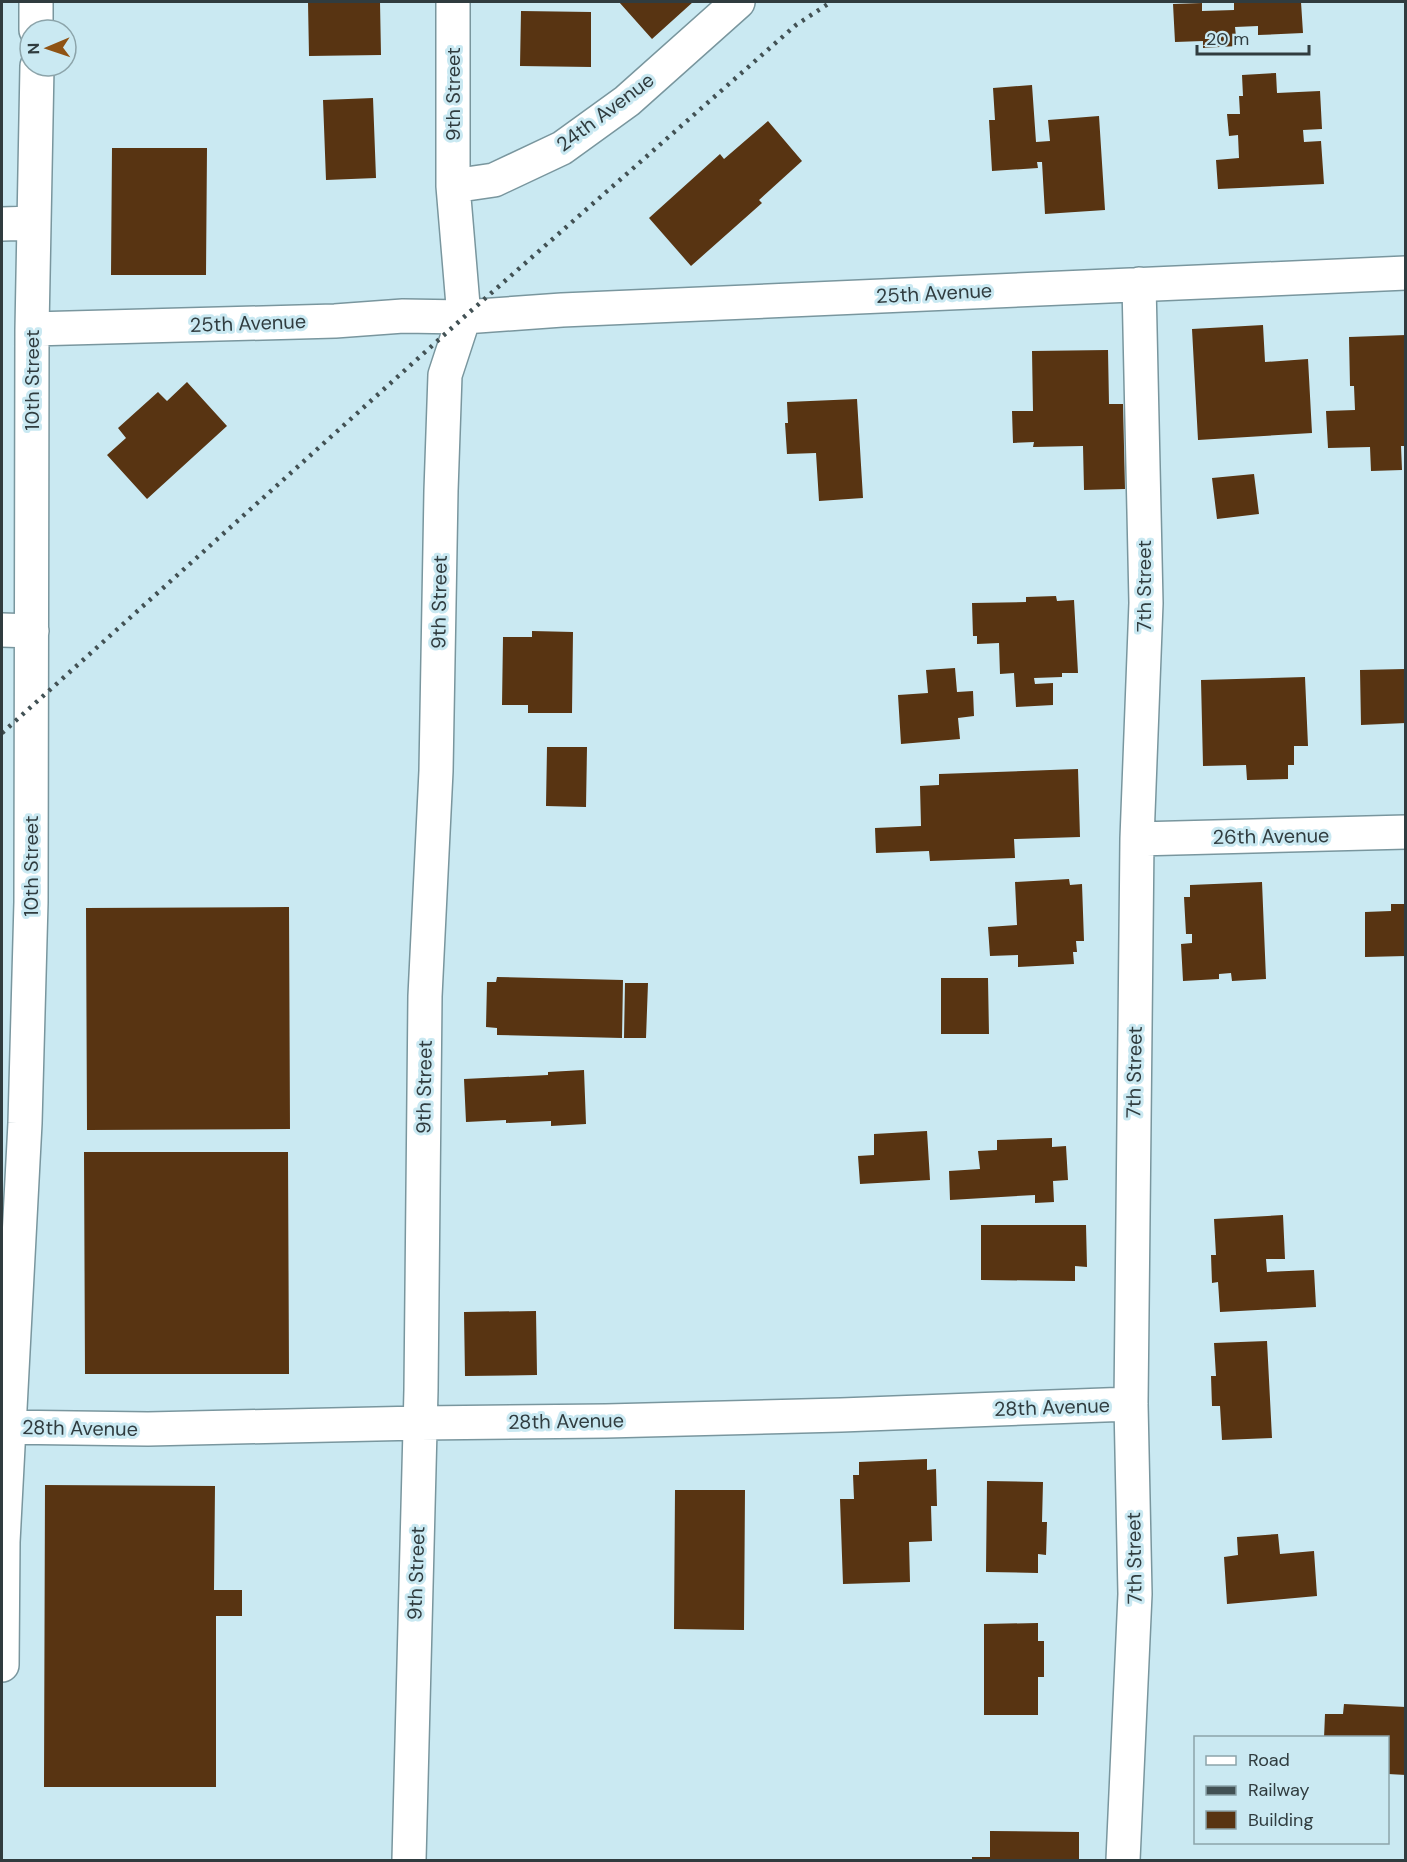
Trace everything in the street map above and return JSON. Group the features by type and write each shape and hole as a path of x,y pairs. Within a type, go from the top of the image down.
{"street":[{"path":"36,2 36,18"},
{"name":"9th Street","path":"453,2 453,186"},
{"name":"24th Avenue","path":"453,186 494,180 562,148 627,101 738,2"},
{"name":"10th Street","path":"2,1665 5,1427 27,1065 31,902 17,631 32,329 36,78"},
{"path":"453,186 464,317"},
{"path":"2,224 34,224"},
{"name":"25th Avenue","path":"32,329 335,321 403,316 464,317 562,310 1406,273"},
{"name":"7th Street","path":"1124,1860 1135,1594 1131,1404 1137,839 1146,603 1139,284"},
{"name":"9th Street","path":"409,1860 420,1423 425,996 436,771 443,426 445,375 464,317"},
{"name":"26th Avenue","path":"1137,839 1406,832"},
{"name":"28th Avenue","path":"5,1427 148,1429 420,1423 606,1422 1131,1404"}],"building":[{"path":"308,2 380,2 381,55 309,56"},
{"path":"619,2 693,2 652,39"},
{"path":"1234,2 1301,2 1303,33 1258,35 1258,26 1235,27 1237,46 1203,48 1203,41 1175,42 1173,4 1202,3 1202,11 1234,10"},
{"path":"521,11 591,12 591,67 520,66"},
{"path":"1276,73 1277,93 1320,91 1322,129 1303,130 1304,142 1321,141 1324,184 1218,189 1216,160 1239,158 1238,135 1229,136 1227,114 1240,114 1239,96 1243,96 1242,75"},
{"path":"1032,85 1036,142 1050,141 1048,120 1099,116 1105,210 1045,214 1042,162 1037,162 1038,168 992,171 989,120 995,120 993,88"},
{"path":"373,98 376,178 326,180 323,100"},
{"path":"768,121 802,161 759,200 762,203 691,266 649,218 720,154 724,159"},
{"path":"112,148 207,148 206,275 111,275"},
{"path":"1263,325 1265,362 1308,359 1312,433 1198,440 1192,329"},
{"path":"1406,335 1406,446 1401,446 1402,470 1371,471 1370,447 1328,448 1326,411 1355,410 1354,386 1350,386 1349,337"},
{"path":"1108,350 1109,404 1123,404 1125,489 1084,490 1083,446 1033,447 1034,442 1013,443 1012,411 1033,411 1032,351"},
{"path":"187,382 227,426 147,499 107,455 126,438 118,428 158,392 167,401"},
{"path":"857,399 863,498 819,501 816,453 787,454 785,423 788,423 787,402"},
{"path":"1254,474 1259,514 1217,519 1212,478"},
{"path":"1056,596 1057,601 1074,600 1078,673 1062,673 1062,677 1034,678 1035,684 1053,683 1053,705 1016,707 1014,673 1000,674 999,643 977,644 977,636 973,636 972,603 1026,602 1026,597"},
{"path":"532,631 573,632 572,713 528,713 528,705 502,705 503,637 532,637"},
{"path":"955,668 957,692 973,691 974,716 958,718 960,739 901,744 898,695 928,693 926,670"},
{"path":"1405,669 1406,723 1361,725 1360,670"},
{"path":"1305,677 1308,746 1294,746 1294,765 1288,765 1288,779 1247,780 1246,765 1203,766 1201,680"},
{"path":"547,747 587,747 586,807 546,806"},
{"path":"1078,769 1080,837 1014,839 1015,858 930,861 929,851 876,853 875,828 921,826 920,786 939,785 939,774"},
{"path":"1069,879 1070,885 1082,884 1084,941 1076,941 1077,952 1073,952 1074,964 1018,967 1018,955 990,956 988,927 1017,925 1015,882"},
{"path":"1262,882 1266,979 1232,981 1231,973 1219,974 1219,979 1183,981 1181,944 1192,943 1192,934 1186,934 1184,897 1190,897 1190,885"},
{"path":"1391,904 1406,904 1406,956 1365,957 1365,912 1391,911"},
{"path":"289,907 290,1129 87,1130 86,908"},
{"path":"497,977 623,980 622,1038 497,1035 497,1028 486,1027 487,982 496,982"},
{"path":"941,978 988,978 989,1034 941,1034"},
{"path":"625,983 648,983 646,1038 624,1038"},
{"path":"584,1070 586,1124 551,1126 551,1121 506,1123 506,1120 466,1122 464,1079 548,1075 548,1072"},
{"path":"927,1131 930,1180 860,1184 858,1156 874,1155 874,1134"},
{"path":"1052,1138 1052,1147 1066,1146 1068,1180 1053,1181 1054,1202 1035,1203 1035,1195 950,1200 949,1171 980,1169 978,1151 997,1150 997,1140"},
{"path":"84,1152 288,1152 289,1374 85,1374"},
{"path":"1283,1215 1285,1259 1266,1259 1267,1272 1314,1270 1316,1307 1220,1312 1218,1282 1212,1283 1211,1255 1216,1255 1214,1219"},
{"path":"981,1225 1086,1225 1087,1267 1075,1266 1075,1281 981,1280"},
{"path":"536,1311 537,1375 465,1376 464,1312"},
{"path":"1267,1341 1272,1438 1222,1440 1220,1406 1212,1406 1211,1376 1216,1376 1214,1343"},
{"path":"927,1459 927,1470 936,1469 937,1506 931,1506 932,1541 909,1542 910,1582 843,1584 840,1499 854,1499 853,1475 859,1475 859,1462"},
{"path":"987,1481 1043,1482 1042,1522 1047,1522 1046,1555 1038,1554 1038,1573 986,1572"},
{"path":"45,1485 215,1486 214,1590 242,1590 242,1616 216,1616 216,1787 44,1787"},
{"path":"675,1490 745,1490 744,1630 674,1629"},
{"path":"1278,1534 1280,1554 1314,1551 1317,1596 1227,1604 1224,1557 1238,1555 1237,1537"},
{"path":"1038,1623 1038,1641 1044,1641 1044,1677 1038,1677 1038,1715 984,1715 984,1624"},
{"path":"1344,1704 1406,1707 1406,1775 1389,1774 1389,1736 1324,1736 1325,1714 1343,1714"},
{"path":"990,1831 1079,1832 1079,1860 972,1860 972,1857 990,1857"}],"railway":[{"path":"2,733 464,317 796,25 831,2"}]}
